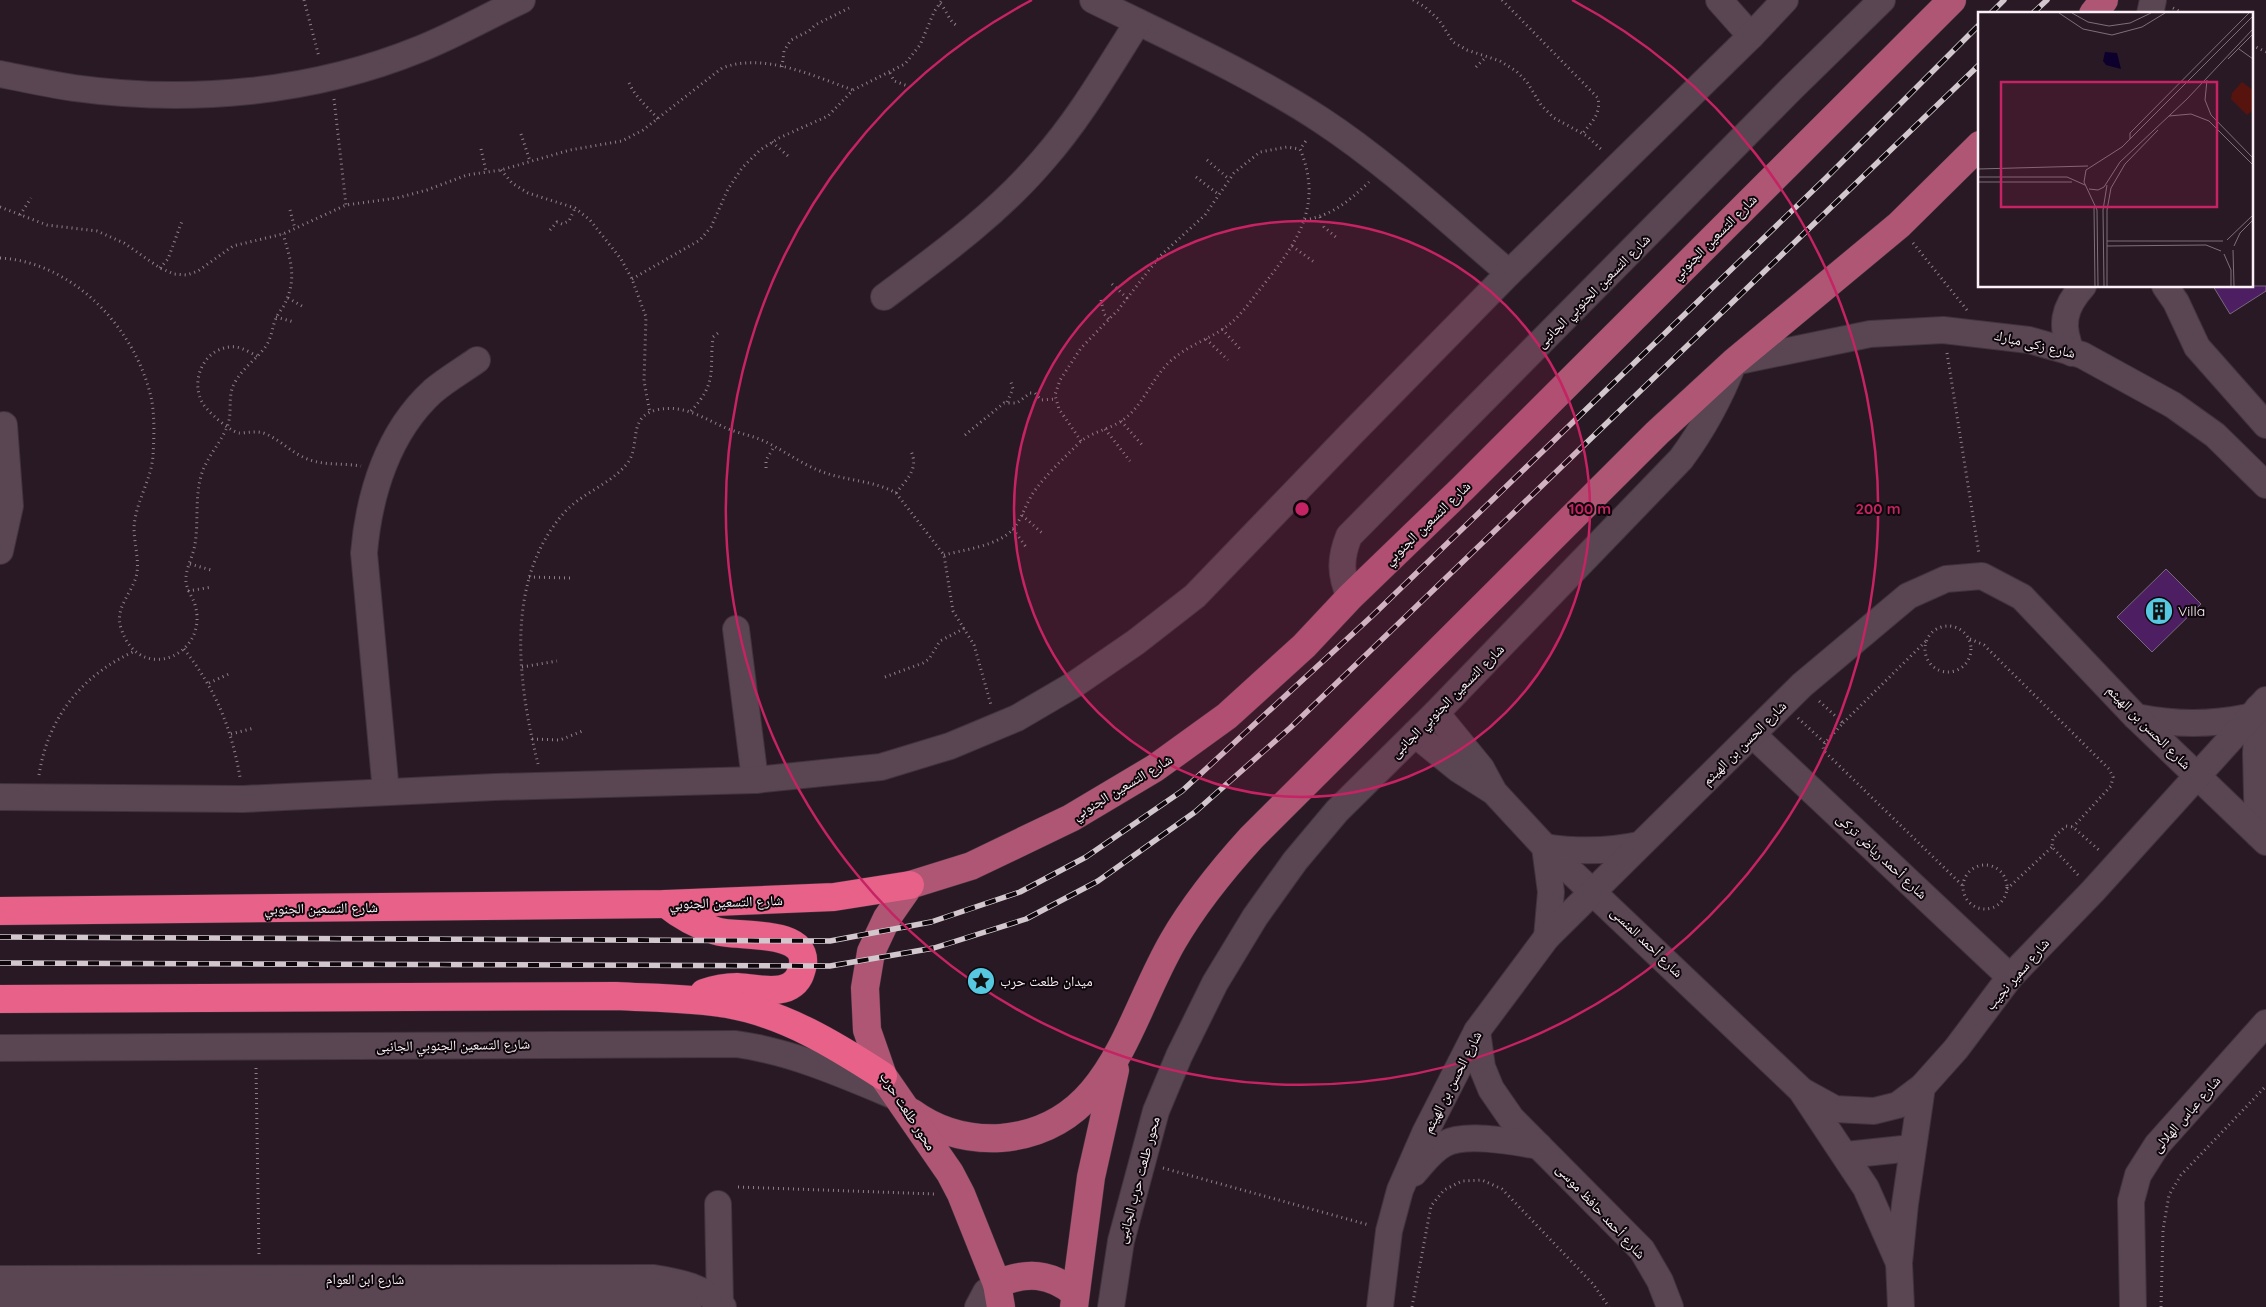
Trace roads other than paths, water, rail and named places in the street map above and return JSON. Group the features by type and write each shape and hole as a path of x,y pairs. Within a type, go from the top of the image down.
{"highway":[{"name":"شارع التسعين الجنوبي","path":"0,911 666,904 824,898 910,885"},
{"path":"666,904 699,925 717,932 781,937 795,944 803,959 801,975 790,986 774,989 725,988 703,993 691,1000"},
{"path":"0,999 616,996 691,1000 728,1004 762,1013 795,1025 895,1094"}],"main road":[{"name":"شارع التسعين الجنوبي","path":"910,885 999,854 1071,818 1155,768 1220,722 1264,685 1350,597 1470,481 1952,0"},
{"path":"2095,12 2104,0"},
{"path":"895,1094 934,1126 972,1137 992,1139 1031,1133 1049,1126 1082,1104 1109,1072 1173,940 1220,873 1313,774 1615,474 1734,362 1899,225 1978,147"},
{"name":"محور طلعت حرب","path":"910,885 878,934 867,970 864,1009 867,1030 895,1094 961,1194 999,1295"},
{"path":"1075,1300 1091,1177 1121,1049"},
{"path":"999,1295 1013,1277 1029,1274 1046,1276 1062,1282 1075,1300"}],"street":[{"path":"0,74 75,88 130,93 241,92 290,86 328,79 420,49 522,0"},
{"path":"1093,0 1235,70 1322,120 1384,168 1509,273"},
{"path":"1719,0 1751,36"},
{"path":"0,797 243,799 386,792 755,780 881,766 950,746 1017,718 1075,684 1136,642 1195,596 1509,273 1751,36 1785,0"},
{"name":"شارع التسعين الجنوبي الجانبى","path":"1350,597 1344,583 1341,568 1342,552 1349,536 1791,89 1882,0"},
{"path":"884,297 974,229 1010,196 1043,160 1074,121 1138,22"},
{"path":"2072,353 2063,325 2070,305 2082,288"},
{"path":"2166,288 2176,302 2197,348 2266,425"},
{"name":"شارع زكى مبارك","path":"1734,362 1870,334 1943,330 1985,333 2029,340 2082,355 2173,405 2215,435 2266,485"},
{"path":"386,792 364,552 366,524 381,470 395,442 413,415 434,391 477,360"},
{"name":"شارع التسعين الجنوبي الجانبى","path":"1179,1056 1220,974 1254,917 1295,861 1336,811 1436,714 1681,459 1703,429 1720,398 1734,362"},
{"path":"0,551 10,506 4,425"},
{"name":"شارع الحسن بن الهيثم","path":"1380,1307 1389,1230 1400,1190 1425,1133 1477,1031 1547,937 1802,685 1908,596 1946,579 1982,576 2022,597 2136,717 2262,838"},
{"path":"736,628 755,780"},
{"path":"2136,717 2193,725 2221,723 2258,709 2256,754 2262,838"},
{"name":"شارع سمير نجيب","path":"1922,1086 1956,1049 2010,977 2092,891 2258,709"},
{"name":"شارع أحمد المنسى","path":"1436,714 1481,768 1494,792 1545,847 1801,1090 1846,1155 1866,1188 1899,1264"},
{"name":"شارع أحمد المنسى","path":"1415,734 1465,774 1494,792"},
{"name":"شارع أحمد رياض تركى","path":"1753,735 2010,977"},
{"path":"1547,937 1551,892 1545,847 1570,850 1612,851 1640,845"},
{"name":"شارع عباس الهلالى","path":"2133,1307 2132,1201 2138,1175 2157,1145 2266,1023"},
{"name":"شارع أحمد حافظ موسى","path":"1477,1031 1482,1067 1491,1089 1511,1118 1642,1250 1660,1281 1670,1307"},
{"name":"شارع التسعين الجنوبي الجانبى","path":"0,1048 736,1044 762,1048 811,1062 895,1094"},
{"name":"محور طلعت حرب الجانبى","path":"1111,1307 1121,1241 1142,1162 1156,1111 1179,1056"},
{"path":"1901,1307 1899,1264 1912,1148 1922,1086"},
{"name":"شارع أحمد المنسى","path":"1801,1090 1835,1108 1874,1111 1898,1105 1922,1086"},
{"path":"1400,1190 1431,1153 1445,1143 1466,1139 1540,1146"},
{"path":"1846,1155 1912,1148"},
{"path":"718,1204 718,1256 722,1306"},
{"path":"690,1297 718,1256"},
{"name":"شارع ابن العوام","path":"0,1299 201,1302 273,1291 654,1278 678,1281 690,1297"},
{"name":"شارع ابن العوام","path":"0,1279 273,1291 426,1302 525,1302 690,1297 702,1290 722,1306"},
{"path":"978,1307 986,1292 999,1295"}],"railway":[{"path":"1992,12 2004,0"},
{"path":"2034,12 2047,0"},
{"path":"0,937 830,941 931,922 1020,892 1086,857 1182,791 1372,616 1827,177 1978,26"},
{"path":"0,963 830,966 934,948 1026,919 1098,881 1195,812 1290,728 1978,66"}],"place":[{"name":"Villa","path":"2159,611"},
{"name":"ميدان طلعت حرب","path":"981,981"}]}
